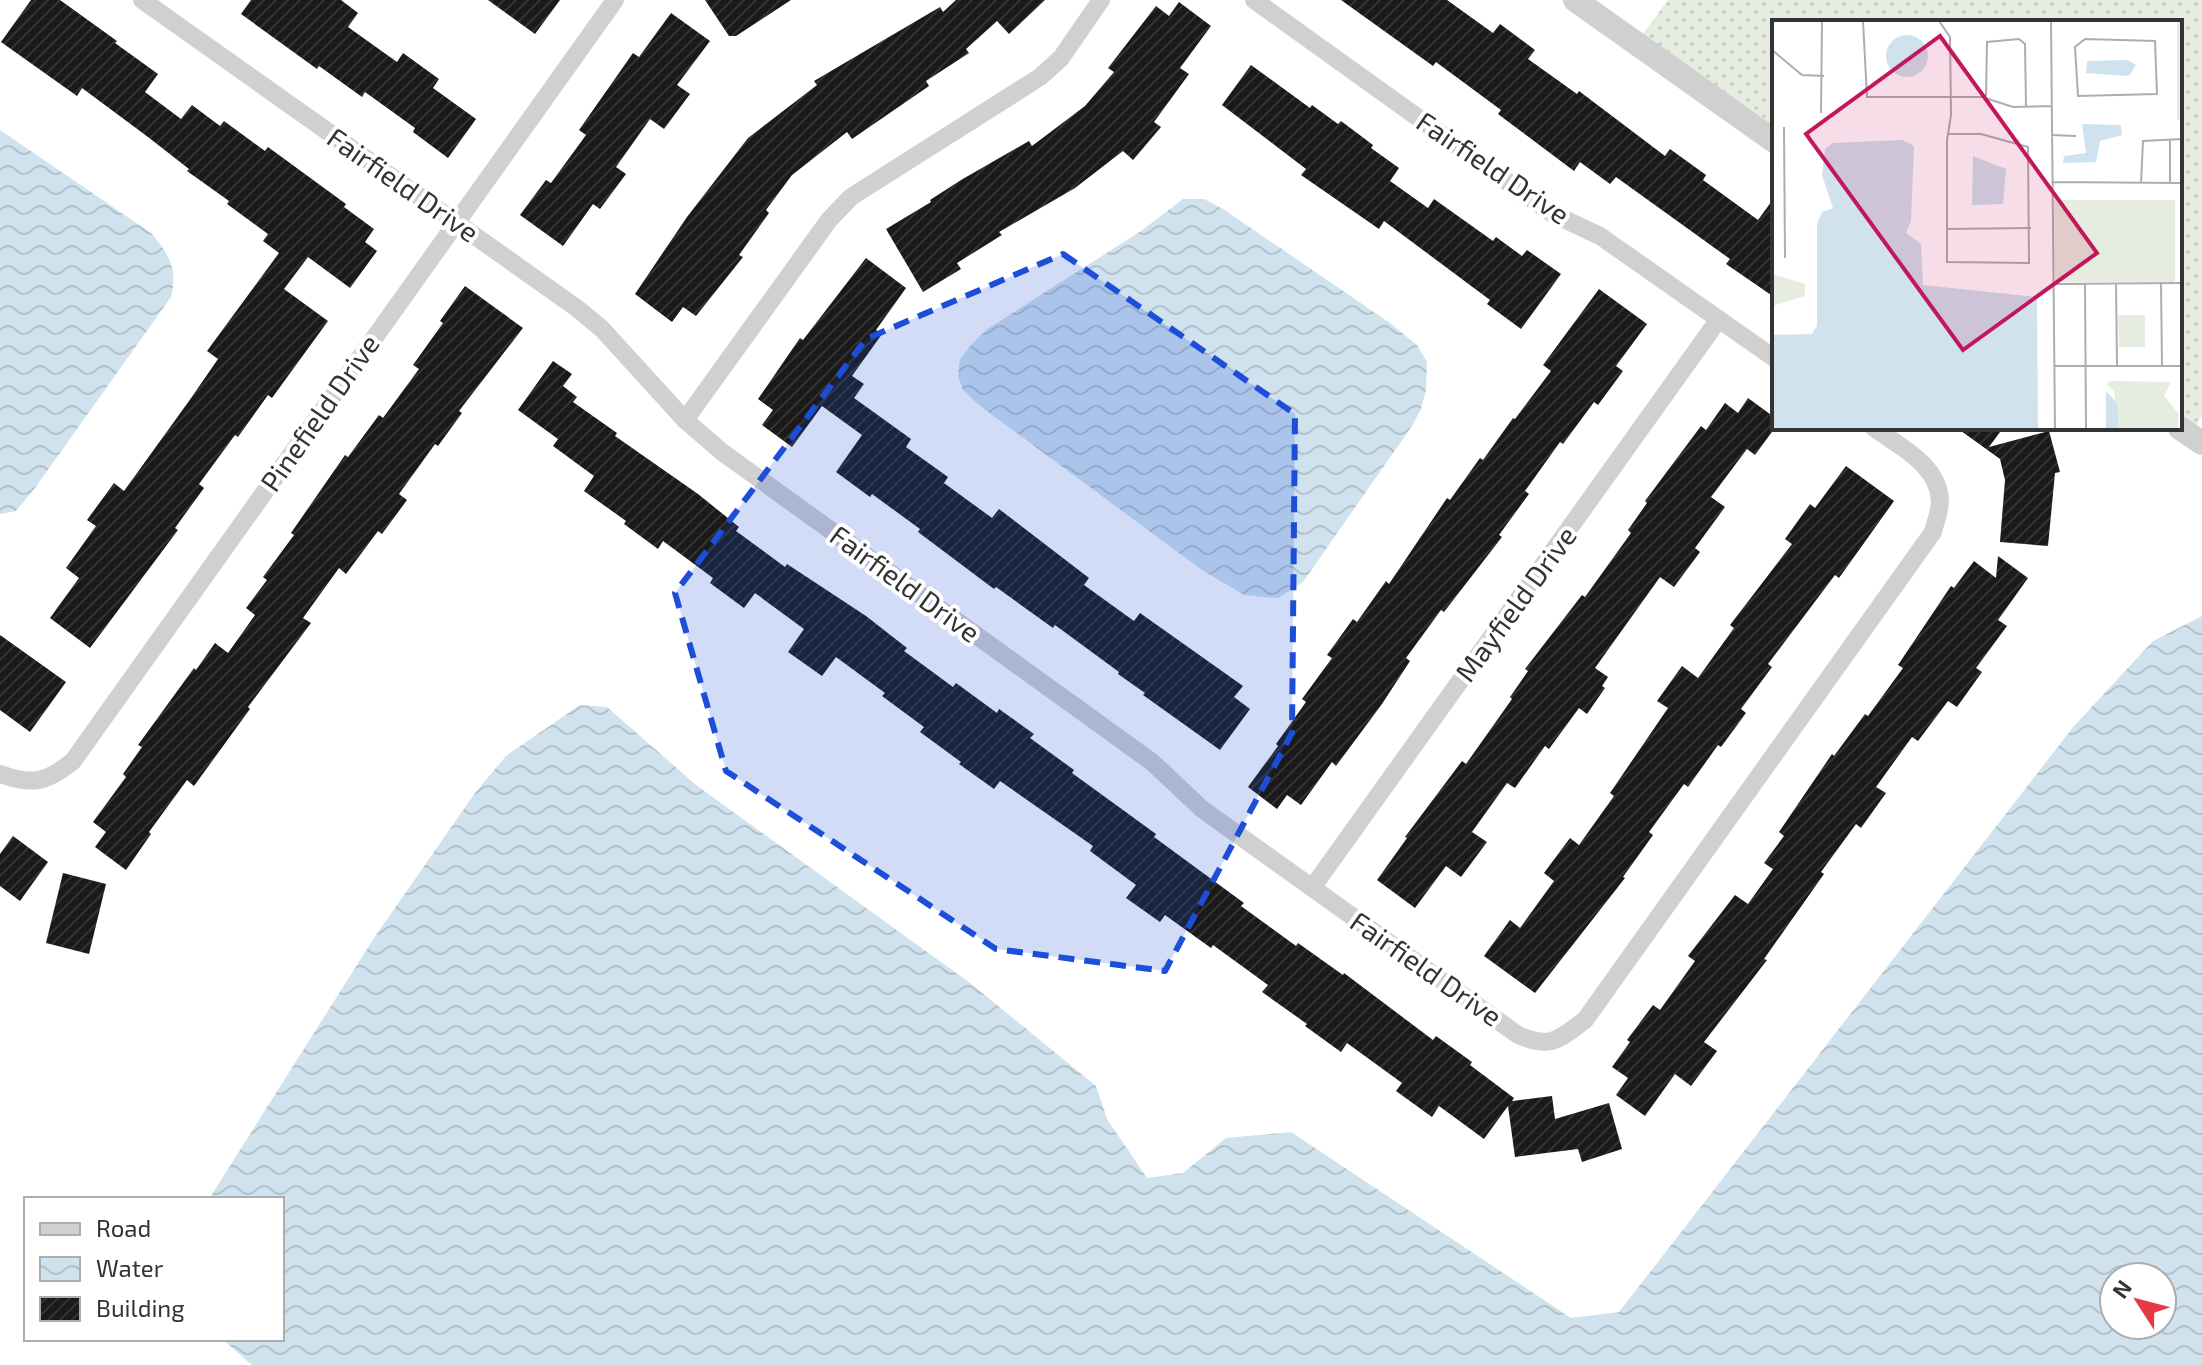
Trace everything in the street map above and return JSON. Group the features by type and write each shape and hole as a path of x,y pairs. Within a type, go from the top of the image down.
{"street":[{"name":"Fairfield Drive","path":"142,0 578,309 602,329 685,420 722,452 1152,762 1202,809 1518,1035 1537,1043 1559,1039 1585,1020 1933,532 1940,502 1936,481 1919,459 1877,430"},
{"name":"Pinefield Drive","path":"0,774 26,781 53,777 73,761 615,0"},
{"path":"685,420 829,220 851,197 1040,77 1061,58 1101,0"},
{"name":"Fairfield Drive","path":"1254,0 1551,213 1600,236 1772,357"},
{"path":"1575,0 1772,140"},
{"name":"Mayfield Drive","path":"1312,888 1719,319"}],"highlighted area":[{"path":"1063,254 1295,414 1292,733 1165,971 996,949 726,771 675,593 866,339"}],"shaded area":[{"path":"1668,0 2202,0 2202,416 2196,425 2182,415 2182,20 1772,20 1772,126 1643,34"}],"water":[{"path":"0,130 151,233 170,262 173,287 171,297 35,488 16,511 0,514"},
{"path":"1183,199 1204,199 1223,209 1390,323 1417,345 1427,362 1426,390 1412,426 1303,582 1278,598 1244,595 1202,570 980,406 963,390 958,376 960,359 986,330 1141,231"},
{"path":"2202,616 2202,1365 252,1365 224,1341 284,1341 284,1197 210,1197 374,938 475,793 506,756 580,705 607,707 696,785 970,983 1096,1086 1107,1119 1147,1178 1183,1173 1226,1138 1291,1132 1571,1318 1619,1312 2074,726 2153,641"}],"building":[{"path":"31,0 60,0 117,41 115,43 158,74 145,92 181,119 192,105 220,126 224,121 265,151 268,147 346,204 344,207 374,229 365,242 377,251 350,288 308,257 284,289 328,321 272,398 268,395 199,484 204,488 175,528 178,530 90,648 50,618 79,578 66,568 96,526 87,520 114,483 124,491 189,401 218,359 207,351 279,253 263,241 268,234 227,204 229,201 187,171 189,169 148,137 82,88 77,96 1,42"},
{"path":"251,0 341,0 358,13 348,27 397,62 403,53 439,79 433,88 476,119 448,158 413,132 415,128 365,92 362,97 319,66 317,69 241,14"},
{"path":"488,0 560,0 535,34"},
{"path":"705,0 791,0 736,36 729,36"},
{"path":"956,0 1045,0 1009,34 997,21 966,49 969,53 926,81 929,86 852,139 847,132 792,175 739,255 743,257 696,316 683,307 672,322 635,294 687,217 748,138 817,85 814,81 940,7 943,12"},
{"path":"1341,0 1447,0 1493,33 1500,24 1535,50 1528,59 1577,94 1579,91 1665,156 1670,149 1706,175 1703,180 1758,220 1772,201 1772,296 1726,264 1730,259 1616,177 1610,184 1580,162 1574,171 1498,114 1501,110 1436,62 1433,66"},
{"path":"1179,2 1211,26 1180,68 1189,74 1154,122 1161,127 1133,160 1123,151 1075,188 999,232 1002,235 957,263 961,269 923,292 886,229 961,180 1029,141 1032,146 1085,106 1114,72 1108,68 1156,6 1169,16"},
{"path":"671,13 710,41 677,85 690,94 664,129 650,119 616,167 626,174 600,209 593,204 563,246 520,215 546,180 551,183 586,135 579,130 633,53 639,57"},
{"path":"1251,65 1310,108 1312,105 1338,124 1341,121 1373,145 1371,148 1399,168 1390,181 1428,208 1434,199 1493,241 1496,237 1522,256 1527,250 1561,274 1521,329 1487,304 1490,300 1384,221 1379,229 1301,175 1306,169 1222,105"},
{"path":"866,258 906,288 876,330 882,334 852,376 864,384 854,398 911,439 906,447 948,477 944,483 992,518 999,509 1089,578 1084,585 1134,621 1140,613 1243,686 1234,697 1250,709 1220,750 1143,695 1145,693 1119,672 1055,625 1053,628 996,587 994,589 918,532 920,529 836,472 862,435 822,406 792,447 762,425 773,410 758,399 800,338 803,340"},
{"path":"465,286 523,328 459,411 462,413 438,446 435,444 399,494 407,500 382,534 378,531 346,574 339,568 303,618 311,623 194,786 187,780 126,870 95,847 106,832 93,822 126,777 123,774 142,747 138,745 194,668 196,670 215,643 228,653 255,615 246,608 267,580 263,577 294,535 291,533 345,455 348,457 379,415 383,418 419,369 413,365"},
{"path":"1599,289 1647,324 1616,366 1623,371 1598,405 1594,402 1563,444 1560,442 1525,491 1529,494 1499,535 1502,537 1444,612 1441,610 1406,658 1410,661 1336,766 1332,762 1301,805 1287,795 1277,809 1248,787 1306,702 1302,699 1332,658 1327,655 1353,619 1357,622 1386,581 1389,584 1447,498 1450,500 1480,458 1483,460 1551,371 1543,365"},
{"path":"553,361 572,374 563,386 577,397 573,402 617,433 615,436 698,494 739,527 736,531 785,567 787,564 866,616 907,648 904,651 953,687 956,683 997,713 999,709 1034,734 1030,738 1074,770 1072,773 1244,903 1241,906 1296,946 1298,943 1344,973 1433,1040 1436,1036 1472,1062 1470,1065 1514,1098 1512,1101 1552,1096 1555,1119 1609,1103 1622,1149 1582,1162 1578,1149 1515,1157 1508,1106 1484,1139 1439,1106 1432,1117 1396,1091 1402,1083 1347,1043 1341,1052 1305,1026 1307,1024 1262,992 1268,985 1213,945 1211,948 1165,915 1160,922 1126,898 1136,885 1090,851 1093,846 1000,781 994,789 959,764 961,762 920,732 924,727 882,696 885,693 836,657 822,676 788,652 804,629 755,593 744,608 710,583 713,578 663,541 658,549 624,524 626,521 584,491 594,476 553,446 558,439 518,410"},
{"path":"1748,398 1772,416 1773,430 1755,455 1747,449 1711,497 1725,507 1695,548 1700,552 1674,587 1660,577 1595,668 1608,677 1602,686 1605,688 1587,714 1579,708 1549,749 1545,746 1515,788 1507,783 1472,832 1487,842 1461,877 1446,866 1415,908 1377,880 1405,837 1462,761 1466,764 1512,699 1510,697 1528,671 1525,669 1582,595 1585,597 1631,533 1628,530 1647,503 1645,501 1701,426 1706,430 1725,403 1738,413"},
{"path":"1960,430 2002,430 1989,447 2049,431 2060,472 2055,473 2048,546 2000,542 2005,480 2000,459"},
{"path":"1846,466 1894,501 1839,578 1835,575 1768,664 1772,667 1741,709 1746,713 1688,787 1684,784 1649,832 1653,835 1625,878 1535,993 1484,956 1510,920 1520,928 1554,881 1544,873 1570,838 1579,845 1614,796 1610,793 1668,708 1657,701 1682,666 1698,678 1734,628 1730,625 1792,544 1785,539 1810,504 1815,508"},
{"path":"1998,556 2028,578 1998,620 2007,626 1976,668 1982,672 1957,707 1948,701 1918,741 1912,737 1876,787 1886,793 1861,828 1856,824 1764,959 1767,960 1704,1042 1717,1051 1691,1086 1675,1074 1645,1116 1616,1095 1628,1078 1612,1067 1630,1042 1627,1040 1653,1005 1660,1010 1695,961 1688,956 1735,895 1748,904 1773,869 1764,863 1784,836 1779,832 1832,754 1834,756 1865,714 1868,716 1903,668 1898,665 1951,586 1954,588 1974,561 1996,578"},
{"path":"0,635 66,682 30,732 0,710"},
{"path":"13,836 48,862 20,901 0,886 0,854"},
{"path":"63,873 106,884 89,954 46,943"}]}
